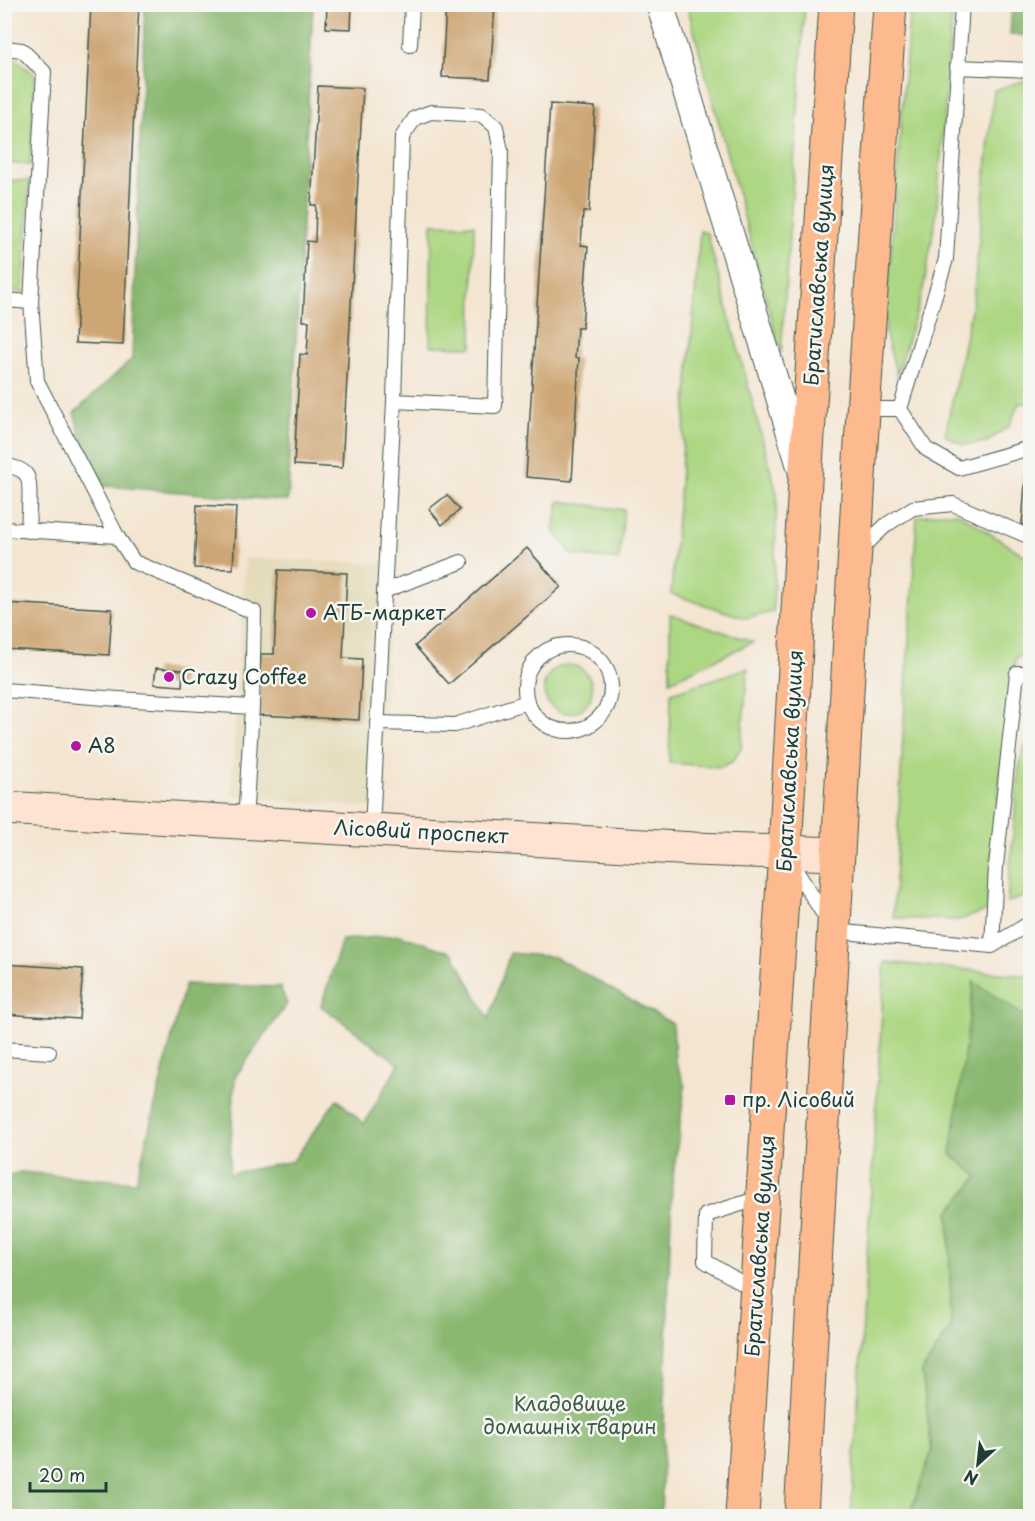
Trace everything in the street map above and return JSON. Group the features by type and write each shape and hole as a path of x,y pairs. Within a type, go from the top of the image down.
{"main road":[{"name":"Братиславська вулиця","path":"742,1516 836,4"},
{"path":"801,1516 837,854 890,4"}],"street":[{"path":"660,4 806,481"},
{"name":"Лісовий проспект","path":"4,808 694,849 837,854"}],"lane":[{"path":"410,45 412,4"},
{"path":"900,409 946,259 962,4"},
{"path":"4,48 22,50 44,72 31,302 37,381 117,536 134,562 254,612 252,707 245,822"},
{"path":"957,67 1030,70"},
{"path":"372,829 394,401 402,137 415,118 431,112 482,115 496,127 501,151 495,406 394,401"},
{"path":"4,300 31,302"},
{"path":"864,409 900,409"},
{"path":"900,409 926,449 959,468 1030,448"},
{"path":"4,466 21,470 27,476 29,485 28,531"},
{"path":"855,555 886,525 913,508 952,504 1030,537"},
{"path":"4,529 117,536"},
{"path":"384,591 460,562"},
{"path":"560,645 574,645 588,649 600,658 608,670 612,684 611,699 605,712 596,722 584,729 570,732 549,727 533,714 527,702 525,687 528,673 535,660 546,651 560,645"},
{"path":"992,946 996,866 1017,673 1030,673"},
{"path":"4,690 252,707"},
{"path":"377,723 455,725 527,702"},
{"path":"785,852 834,931 992,946 1030,922"},
{"path":"4,1049 49,1052"},
{"path":"757,1293 705,1261 706,1215 763,1197"}],"shaded area":[{"path":"245,558 392,564 379,808 231,796"}],"green space":[{"path":"910,4 953,5 936,217 923,290 897,375 885,332"},
{"path":"145,5 313,5 288,501 95,485 74,413 132,359"},
{"path":"687,5 805,5 781,354"},
{"path":"1012,5 1030,5 1030,35 1010,35"},
{"path":"5,58 16,59 35,75 30,165 5,163"},
{"path":"1029,79 1030,404 1019,403 1009,426 987,442 963,445 945,435 973,301 994,90"},
{"path":"4,180 30,181 23,292 5,291"},
{"path":"432,224 474,225 472,347 430,346"},
{"path":"700,231 707,233 777,494 773,612 745,618 671,594"},
{"path":"559,501 624,510 619,560 572,555 554,531"},
{"path":"938,513 958,513 1030,559 1030,657 1016,657 999,785 987,911 959,920 893,918 917,517"},
{"path":"670,614 753,642 670,681"},
{"path":"563,665 573,665 585,672 592,684 592,694 585,706 573,713 563,713 548,702 544,694 544,684 555,669"},
{"path":"748,668 741,749 732,762 721,767 669,763 671,693"},
{"path":"1030,743 1030,893 1007,902 1019,768 1025,746"},
{"name":"Кладовище домашніх тварин","path":"400,935 453,953 489,1019 510,953 555,957 673,1024 675,1060 685,1086 672,1185 661,1516 5,1516 5,1176 21,1172 136,1182 185,984 280,987 287,1004 235,1077 229,1174 293,1161 337,1099 364,1124 399,1064 321,1006 342,940"},
{"path":"885,962 1030,976 1030,1020 973,982 978,1177 949,1212 951,1327 922,1372 932,1451 909,1516 851,1516"},
{"path":"974,982 1030,1020 1030,1516 909,1516 932,1451 922,1372 951,1327 949,1212 978,1177 951,1154"}],"building":[{"path":"91,4 139,4 123,345 75,343"},
{"path":"327,4 352,4 351,29 326,28"},
{"path":"446,4 495,4 490,79 442,77"},
{"path":"318,86 363,88 342,468 294,465 300,354 307,355 309,321 303,321 307,241 315,242 316,205 311,205"},
{"path":"550,104 595,107 589,212 583,212 581,245 588,246 582,328 577,328 575,358 579,358 572,481 526,477"},
{"path":"1026,470 1030,471 1030,526 1022,525"},
{"path":"447,495 460,510 442,525 429,509"},
{"path":"197,505 236,507 233,569 194,568"},
{"path":"527,548 561,587 449,684 415,646"},
{"name":"АТБ-маркет","path":"278,570 347,573 343,658 362,659 359,720 258,715 261,654 274,654"},
{"path":"4,603 112,609 109,655 4,649"},
{"name":"Crazy Coffee","path":"156,668 183,670 182,686 154,684"},
{"path":"4,964 83,969 79,1019 4,1014"}],"place":[{"name":"АТБ-маркет","path":"311,613"},
{"name":"Crazy Coffee","path":"169,677"},
{"name":"А8","path":"76,746"},
{"name":"пр. Лісовий","path":"730,1100"}]}
